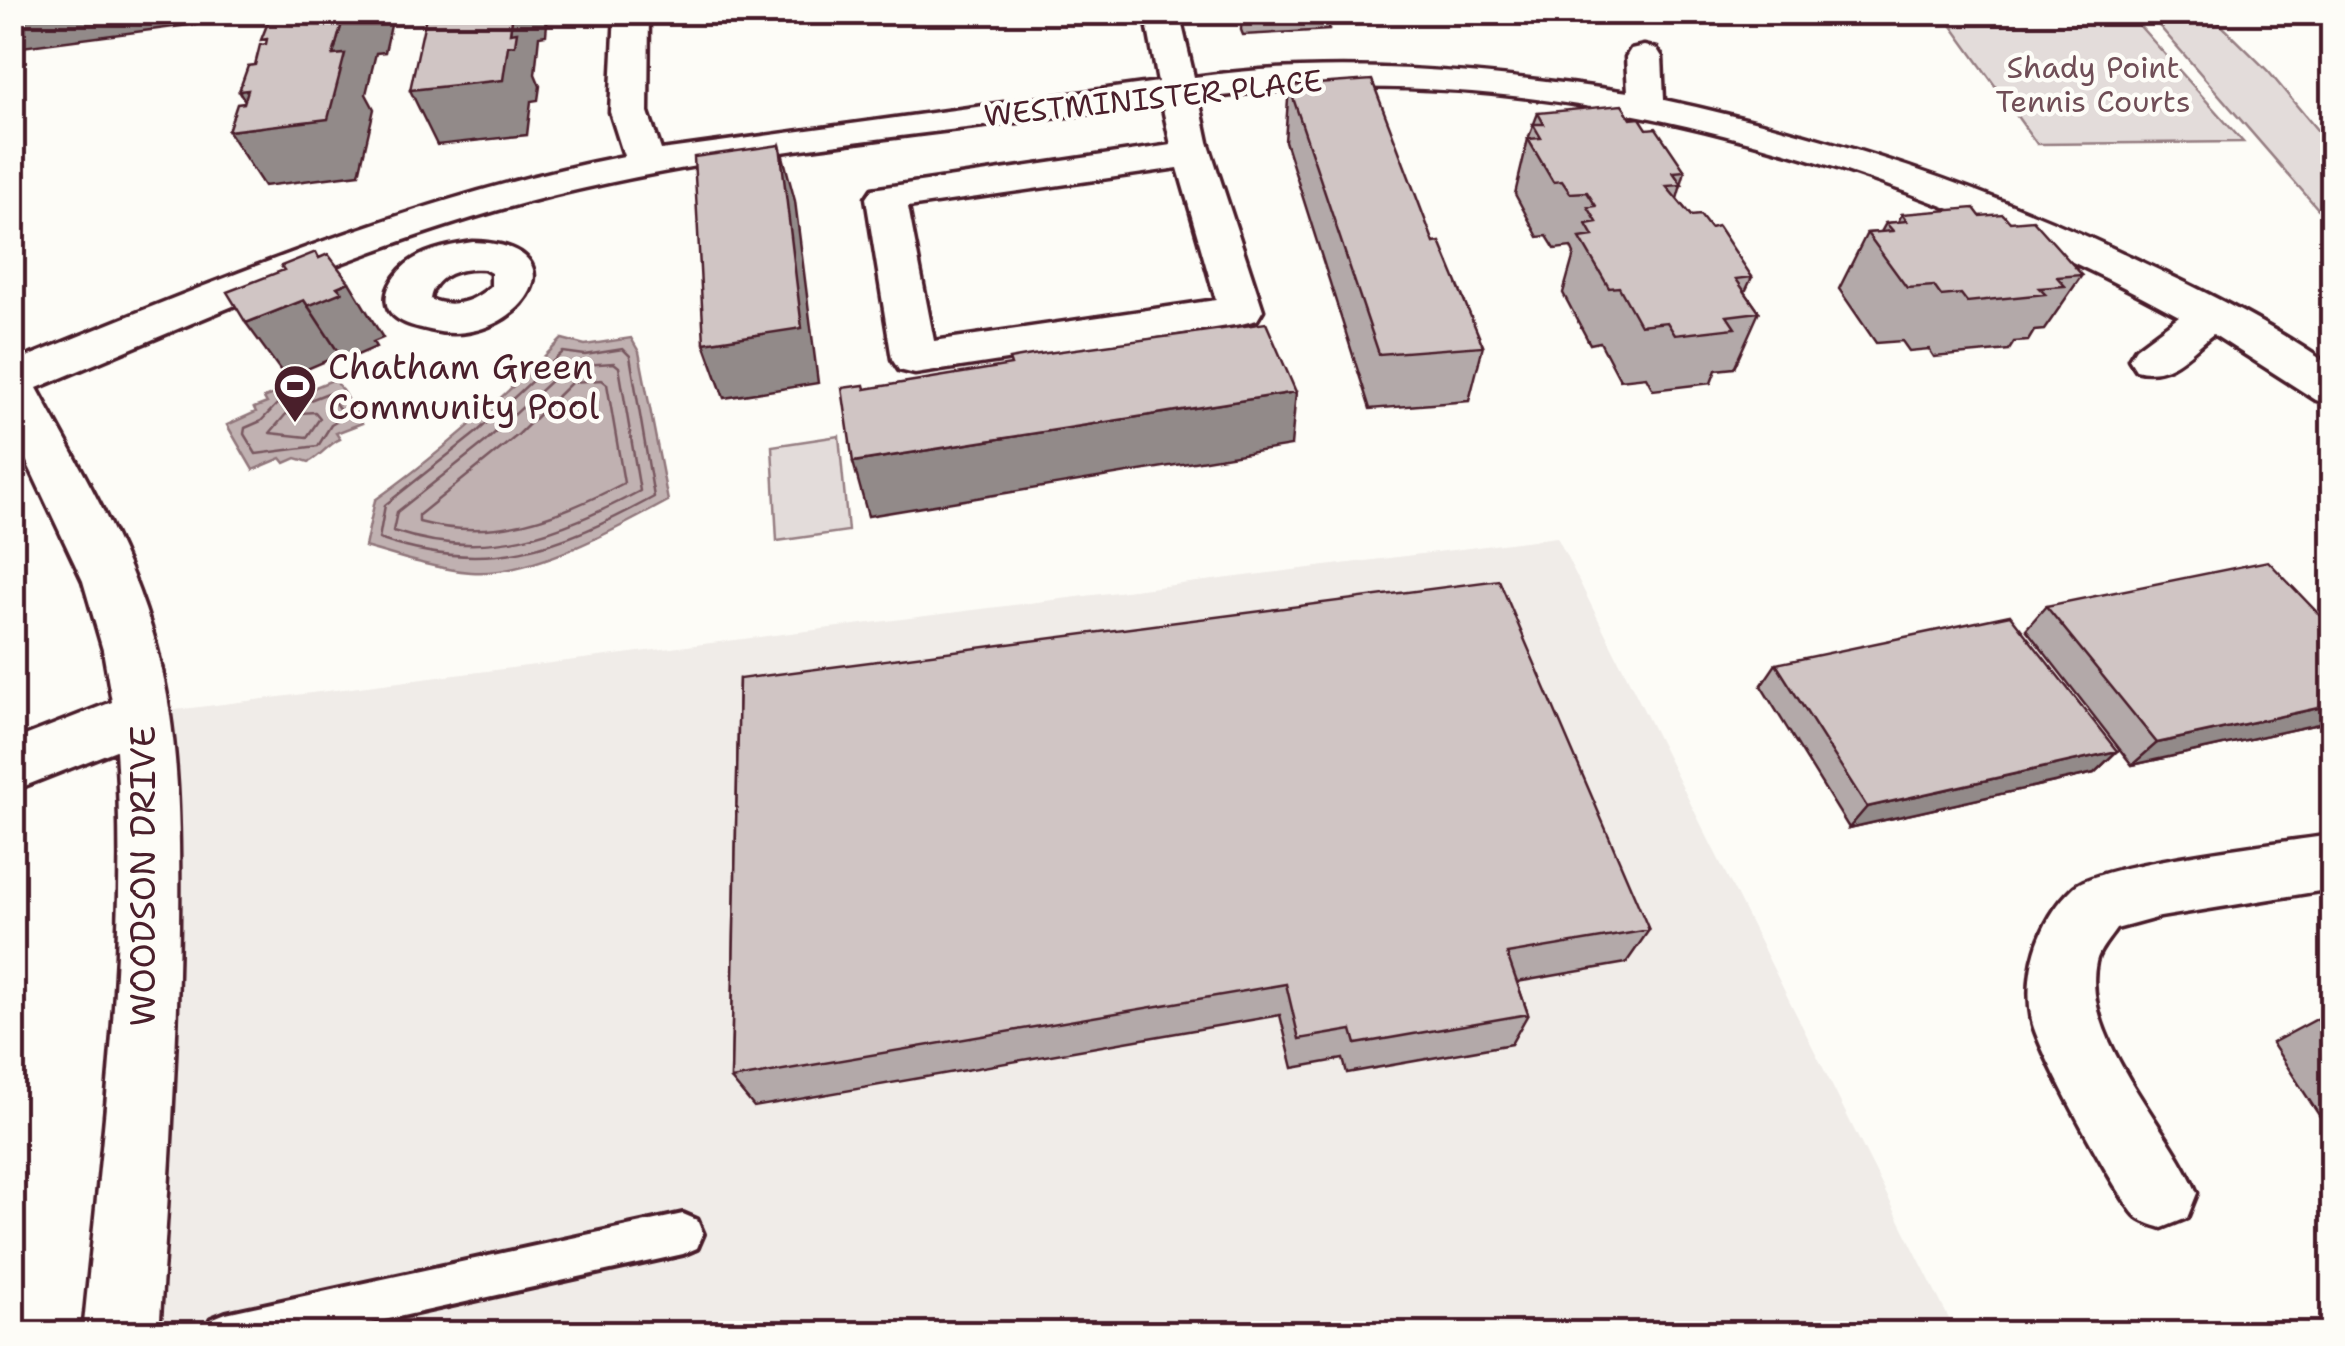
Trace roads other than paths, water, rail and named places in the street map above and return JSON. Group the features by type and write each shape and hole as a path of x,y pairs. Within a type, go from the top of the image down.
{"street":[{"path":"632,12 629,112 646,163"},
{"path":"1162,12 1193,154 1242,310 915,359 886,198 1193,154"},
{"path":"1644,58 1644,106"},
{"name":"WESTMINISTER PLACE","path":"12,383 305,262 422,221 498,198 646,163 1178,91 1296,78 1362,78 1554,93 1644,106 1786,139 1968,199 2086,248 2210,314 2332,389"},
{"path":"422,221 451,258"},
{"path":"2152,359 2210,314"},
{"name":"WOODSON DRIVE","path":"12,383 99,554 120,613 142,714 149,878 143,1054 121,1334"},
{"path":"12,767 142,714"},
{"path":"2162,1194 2126,1137 2066,1021 2064,954 2096,906 2160,888 2332,862"}],"lane":[{"path":"226,1334 683,1234"}],"water":[{"path":"631,338 639,352 668,501 573,549 494,572 444,568 365,547 375,500 472,424 562,339 585,345"},
{"name":"Chatham Green Community Pool","path":"335,379 362,423 336,433 340,439 309,462 296,458 285,463 281,458 253,470 227,425 256,412 254,408 267,403 264,398 289,387 292,392 308,390"}],"place":[{"name":"Chatham Green Community Pool","path":"295,424"}],"park label":[{"name":"Shady Point Tennis Courts","path":"2093,84"}]}
